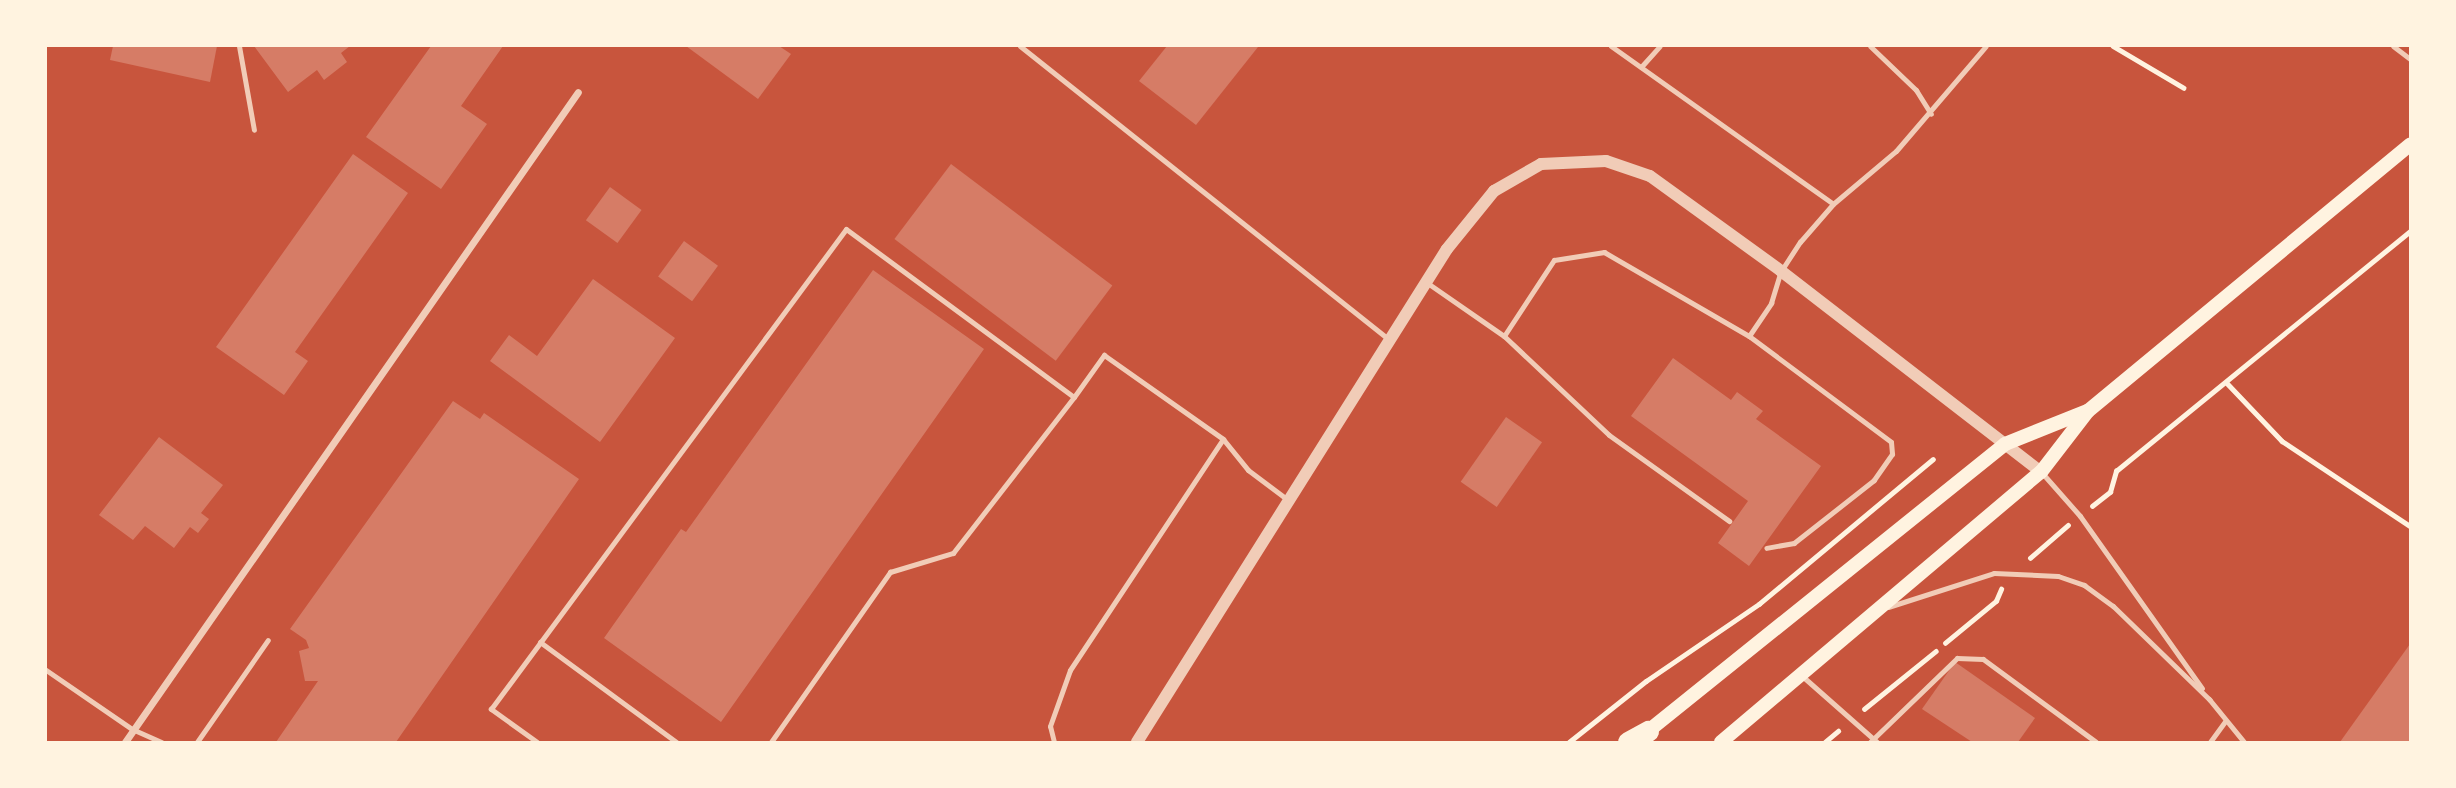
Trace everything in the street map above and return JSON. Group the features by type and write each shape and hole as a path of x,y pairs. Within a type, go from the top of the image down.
{"highway":[{"path":"1628,743 1641,737"}],"main road":[{"path":"1721,743 2041,472 2088,411 2410,145"},
{"path":"1641,737 2005,444 2088,411"}],"street":[{"path":"125,743 132,729 578,92"},
{"path":"1137,743 1426,282 1494,191 1541,164 1573,160 1606,161 1650,177 1781,271 2041,472"}],"lane":[{"path":"239,46 254,130"},
{"path":"1020,46 1390,340"},
{"path":"1611,46 1833,204"},
{"path":"1641,67 1660,46"},
{"path":"1870,46 1916,90 1931,114"},
{"path":"1749,336 1771,303 1781,271 1833,204 1896,151 1931,114 1986,46"},
{"path":"2393,46 2410,58"},
{"path":"537,743 491,709 846,229 1074,397"},
{"path":"1504,336 1554,260 1604,252 1749,336 1891,442 1892,454 1874,480 1794,543 1766,548"},
{"path":"1426,282 1504,336 1609,435 1729,521"},
{"path":"771,743 891,572 953,553 1104,355 1223,439 1248,470 1290,502"},
{"path":"1054,743 1050,726 1070,670 1223,439"},
{"path":"2041,472 2080,516 2210,701 2244,743"},
{"path":"1880,608 1907,604 1978,577 2021,572 2058,576 2084,585 2146,636 2210,701"},
{"path":"197,743 268,640"},
{"path":"540,642 676,743"},
{"path":"1801,675 1873,742 1957,658 1983,659 2096,743"},
{"path":"46,670 132,729 160,743"},
{"path":"2210,743 2225,721"}],"path":[{"path":"2113,46 2184,89"},
{"path":"1825,743 1996,601 2000,590 2021,572 2036,548 2110,492 2116,471 2410,231"},
{"path":"2227,383 2282,441 2410,526"},
{"path":"1569,743 1646,681 1759,604 1933,459"}],"building":[{"path":"113,46 217,46 210,82 110,60"},
{"path":"254,46 350,46 341,53 347,62 324,80 317,70 288,92"},
{"path":"431,46 503,46 461,106 487,124 441,189 366,137"},
{"path":"686,46 779,46 791,54 758,99"},
{"path":"1167,46 1258,47 1196,125 1139,81"},
{"path":"353,154 408,193 295,352 308,361 284,395 216,347"},
{"path":"951,164 1112,286 1056,361 894,239"},
{"path":"610,187 642,210 617,243 586,220"},
{"path":"684,241 718,266 692,301 658,277"},
{"path":"873,270 984,349 721,722 604,638 681,529 686,532"},
{"path":"593,279 675,338 600,442 490,361 509,335 537,356"},
{"path":"1673,358 1731,400 1737,392 1763,411 1756,419 1821,466 1749,566 1718,543 1748,501 1631,416"},
{"path":"453,401 480,419 484,413 579,479 396,742 276,742 318,681 305,681 299,651 309,648 306,640 290,629"},
{"path":"1506,417 1542,442 1497,507 1461,482"},
{"path":"159,437 223,485 201,513 209,519 198,533 190,527 174,548 145,526 133,540 99,515"},
{"path":"2410,644 2410,742 2340,742"},
{"path":"1955,662 2035,718 2018,742 1972,742 1922,709"}]}
